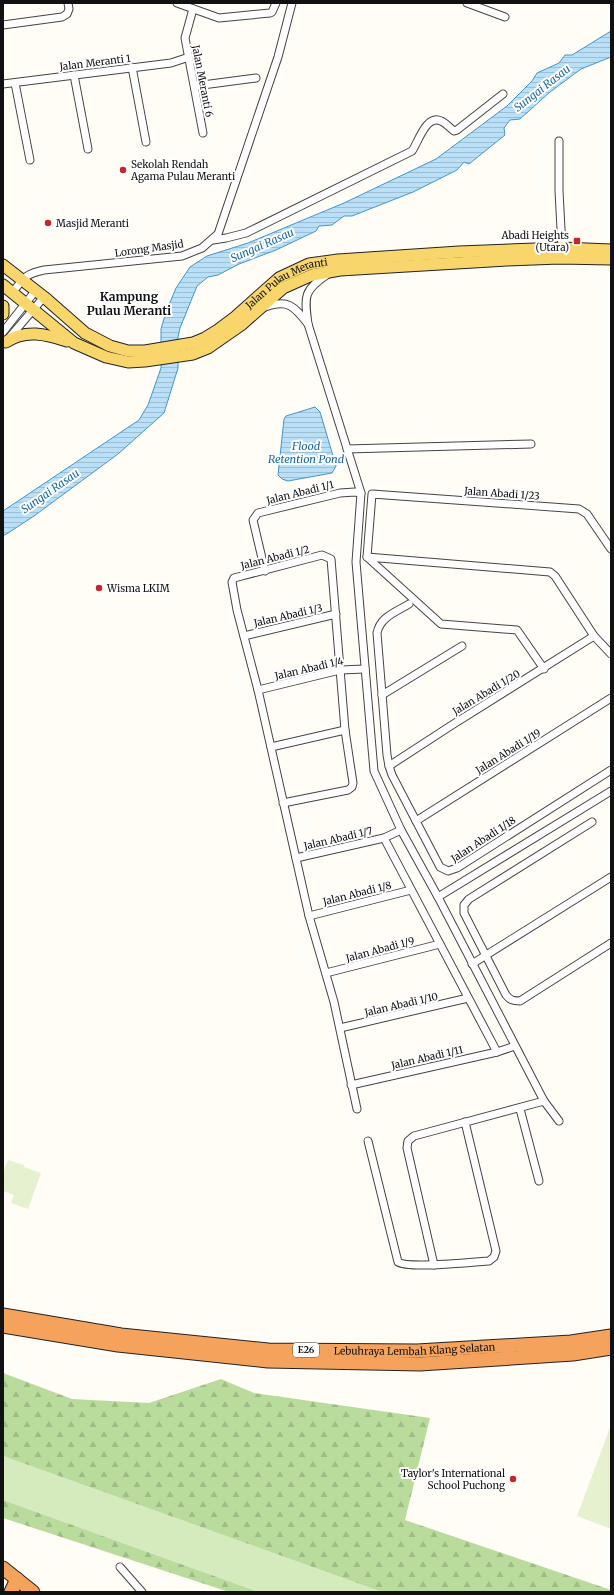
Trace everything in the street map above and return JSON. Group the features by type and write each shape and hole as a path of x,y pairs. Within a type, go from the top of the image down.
{"highway":[{"name":"Lebuhraya Lembah Klang Selatan","path":"3,1315 121,1335 268,1350 417,1351 571,1342 611,1336"},
{"name":"Lebuhraya Lembah Klang Selatan","path":"3,1326 118,1346 268,1361 420,1364 573,1354 611,1348"},
{"path":"3,1568 33,1592"},
{"path":"11,1592 17,1579"}],"main road":[{"name":"Jalan Pulau Meranti","path":"193,348 218,330 279,278 309,264 338,260 562,248 611,250"},
{"name":"Jalan Pulau Meranti","path":"3,285 74,343 106,357 128,362 145,356 218,343 283,288 312,275 331,271 544,258 611,259"},
{"name":"Jalan Pulau Meranti","path":"3,265 40,294 85,333 110,346 145,356"},
{"path":"3,306 3,314"},
{"path":"4,340 36,333 74,343"}],"street":[{"path":"3,25 62,17 68,14 68,3"},
{"path":"177,3 219,18 270,14 275,5"},
{"name":"Lorong Masjid","path":"12,293 27,275 44,270 182,256 202,248 213,240 222,226 278,57 292,3"},
{"path":"466,3 505,17"},
{"name":"Jalan Meranti 6","path":"193,9 185,38 204,134"},
{"name":"Jalan Meranti 1","path":"3,84 171,62 189,57"},
{"path":"132,67 146,142"},
{"path":"74,75 88,149"},
{"path":"195,86 256,78"},
{"path":"15,83 30,160"},
{"path":"213,240 246,232 412,151 421,131 436,120 440,121 454,131 457,130 503,94"},
{"path":"559,141 559,192 562,248"},
{"path":"331,271 314,283 308,291 306,300 308,324 361,493 356,562 374,771 401,830 438,897 544,1101 559,1121"},
{"path":"4,340 40,294"},
{"path":"256,311 276,304 286,304 293,306 298,310 308,324"},
{"path":"4,340 29,307"},
{"path":"347,449 531,444"},
{"name":"Jalan Abadi 1/1","path":"266,570 253,520 258,513 347,492 361,493"},
{"name":"Jalan Abadi 1/23","path":"367,557 372,494 579,509 587,514 611,549"},
{"name":"Jalan Abadi 1/2","path":"244,636 232,582 234,578 322,555 331,559 336,614"},
{"path":"367,557 550,572 555,576 594,636 611,654"},
{"path":"367,557 441,624 517,630 544,669"},
{"name":"Jalan Abadi 1/18","path":"409,604 383,620 378,626 377,633 387,755 392,775 440,867 444,870 453,870 611,770"},
{"path":"283,803 348,790 352,787 353,783 345,730 336,614"},
{"name":"Jalan Abadi 1/3","path":"244,636 336,614"},
{"path":"244,636 258,690 309,916 340,1028 357,1109"},
{"name":"Jalan Abadi 1/20","path":"389,766 594,636"},
{"path":"382,695 462,646"},
{"name":"Jalan Abadi 1/4","path":"258,690 340,670 365,669"},
{"name":"Jalan Abadi 1/19","path":"416,821 611,698"},
{"path":"271,747 345,730"},
{"path":"438,897 611,791"},
{"path":"592,822 469,899 464,905 464,913 487,955 506,995 509,999 514,1001 520,1001 611,943"},
{"name":"Jalan Abadi 1/7","path":"296,858 384,838 401,830"},
{"path":"384,838 497,1052"},
{"path":"472,964 611,877"},
{"name":"Jalan Abadi 1/8","path":"309,916 411,890"},
{"name":"Jalan Abadi 1/9","path":"326,973 440,944"},
{"name":"Jalan Abadi 1/10","path":"340,1028 468,998"},
{"name":"Jalan Abadi 1/11","path":"351,1085 497,1052 515,1046"},
{"path":"434,1265 407,1148 408,1141 414,1136 464,1122 520,1109 544,1101"},
{"path":"520,1109 539,1181"},
{"path":"368,1141 398,1262 403,1265 434,1265 489,1261 495,1254 464,1122"},
{"path":"120,1567 142,1592"}],"green space":[{"path":"8,1160 24,1165 24,1167 41,1173 28,1209 11,1203 14,1195 3,1191 3,1173"},
{"path":"3,1373 72,1399 149,1403 221,1379 254,1393 430,1418 405,1520 611,1590 611,1592 382,1592 3,1456"},
{"path":"611,1425 611,1529 577,1516"},
{"path":"3,1456 382,1592 259,1592 3,1500"},
{"path":"3,1500 259,1592 229,1592 3,1518"}],"water":[{"name":"Sungai Rasau","path":"611,31 611,57 581,69 550,92 520,119 510,120 504,128 505,135 469,164 464,162 457,170 413,192 352,216 344,216 332,225 319,226 316,231 276,250 239,264 218,275 208,277 197,286 180,328 178,337 178,368 164,413 118,454 34,516 3,536 3,511 139,420 148,405 161,368 161,329 166,312 176,288 190,267 207,256 248,243 344,203 436,159 507,106 532,81 537,73 559,63 565,55 572,55"},
{"name":"Flood Retention Pond","path":"315,407 320,412 336,466 332,473 288,481 282,479 278,475 284,419 286,416"}],"place":[{"name":"Sekolah Rendah Agama Pulau Meranti","path":"123,170"},
{"name":"Masjid Meranti","path":"48,223"},
{"name":"Abadi Heights (Utara)","path":"577,241"},
{"name":"Wisma LKIM","path":"99,588"},
{"name":"Taylor's International School Puchong","path":"513,1479"}],"district":[{"name":"Kampung Pulau Meranti","path":"129,304"}]}
